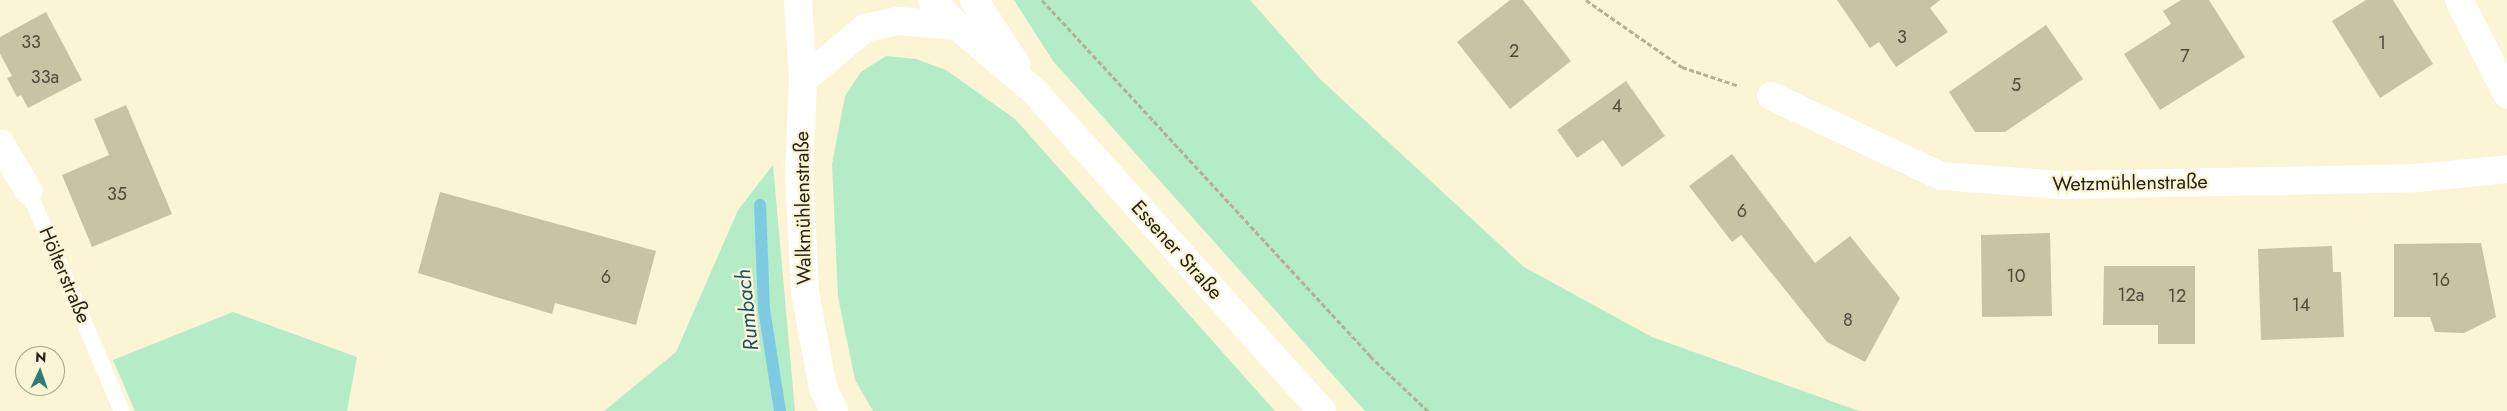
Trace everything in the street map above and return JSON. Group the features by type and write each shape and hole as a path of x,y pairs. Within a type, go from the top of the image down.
{"street":[{"name":"Walkmühlenstraße","path":"798,0 803,80 799,176 805,292 823,388 834,411"},
{"name":"Essener Straße","path":"932,0 957,26 1033,90 1322,411"},
{"name":"Essener Straße","path":"974,0 1033,90"},
{"path":"2459,0 2507,94"},
{"path":"803,80 865,28 898,21 957,26"},
{"name":"Wetzmühlenstraße","path":"1771,96 1941,176 2070,185 2417,178 2507,169"},
{"name":"Hölterstraße","path":"0,143 28,190"}],"lane":[{"name":"Hölterstraße","path":"28,190 122,411"}],"path":[{"path":"1042,0 1370,356 1428,411"},
{"path":"1586,0 1682,67 1771,96"}],"green space":[{"path":"1014,0 1250,0 1320,79 1524,267 1652,337 1859,411 1365,411 1053,61"},
{"path":"886,56 916,59 946,70 1015,119 1275,411 873,411 855,380 838,297 832,164 845,96 861,72"},
{"path":"773,165 795,411 604,411 676,352 738,210"},
{"path":"233,312 357,357 347,411 135,411 113,360"}],"building":[{"path":"1510,0 1523,0 1571,61 1510,109 1457,42"},
{"path":"1837,0 1940,0 1930,8 1948,32 1896,67 1879,42 1870,48"},
{"path":"2181,0 2209,0 2245,57 2160,110 2124,54 2171,24 2163,11"},
{"path":"2366,0 2393,0 2433,64 2380,98 2332,21"},
{"path":"46,12 82,80 28,108 21,95 17,97 7,78 12,76 0,54 0,37"},
{"path":"2046,25 2083,79 2005,132 1975,132 1949,92"},
{"path":"1626,81 1665,136 1622,167 1603,140 1577,158 1557,130"},
{"path":"126,105 172,214 92,247 62,175 109,155 94,119"},
{"path":"1732,154 1815,263 1850,236 1900,298 1865,362 1827,342 1741,235 1732,242 1689,186"},
{"path":"440,192 656,251 636,325 555,303 552,314 418,273"},
{"path":"2050,233 2052,316 1982,317 1981,235"},
{"path":"2481,243 2496,317 2464,333 2435,332 2430,317 2394,317 2394,244"},
{"path":"2332,246 2333,272 2341,272 2344,337 2261,340 2258,249"},
{"path":"2104,266 2195,266 2195,344 2158,344 2158,325 2103,325"}],"waterway":[{"name":"Rumbach","path":"760,205 764,309 780,411"}]}
